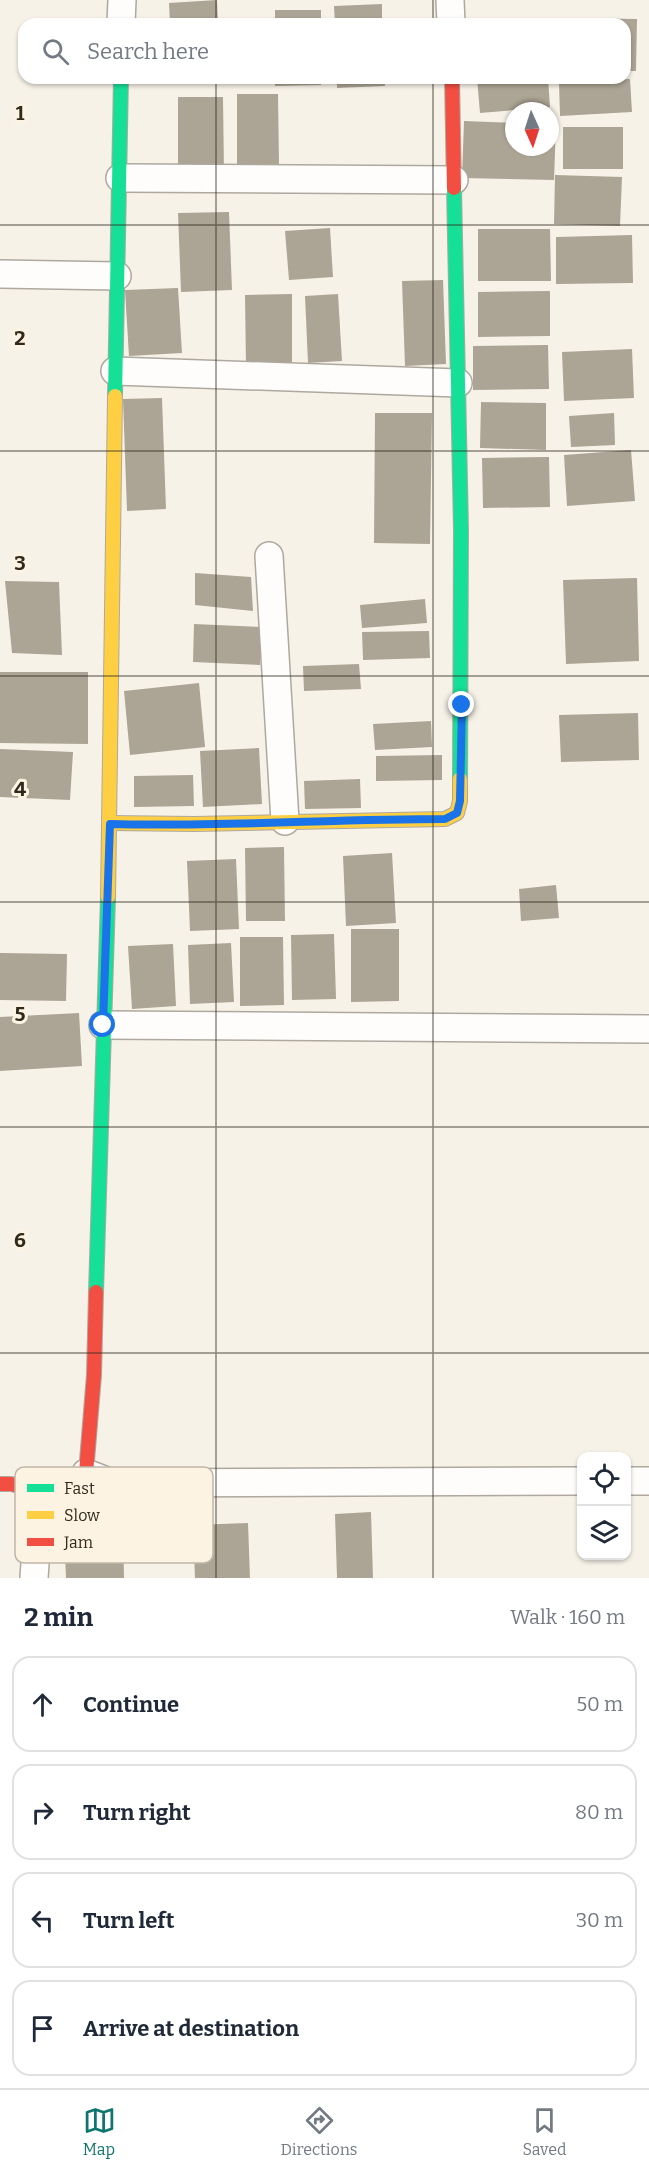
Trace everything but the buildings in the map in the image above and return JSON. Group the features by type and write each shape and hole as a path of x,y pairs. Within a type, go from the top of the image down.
{"street":[{"path":"122,0 122,18"},
{"path":"450,0 451,18"},
{"path":"86,1467 94,1376 110,824 121,84"},
{"path":"110,824 173,825 445,819 457,813 460,801 462,705 459,383 452,84"},
{"path":"120,178 454,180"},
{"path":"0,274 117,276"},
{"path":"115,371 459,383"},
{"path":"269,556 285,821"},
{"path":"103,1025 649,1029"},
{"path":"631,1481 649,1481"},
{"path":"213,1483 577,1482"},
{"path":"0,1484 15,1485"},
{"path":"34,1578 35,1563"}],"traffic: fast":[{"path":"115,396 121,84"},
{"path":"454,188 461,530 460,779"},
{"path":"96,1292 108,897"}],"traffic: slow":[{"path":"108,897 115,396"},
{"path":"110,823 194,824 445,819 457,813 460,801 460,779"}],"traffic: jam":[{"path":"452,84 454,188"},
{"path":"86,1467 94,1375 96,1292"},
{"path":"0,1484 15,1485"}],"route":[{"path":"103,1025 110,824 173,825 347,819 445,819 457,813 460,801 462,705"}]}
